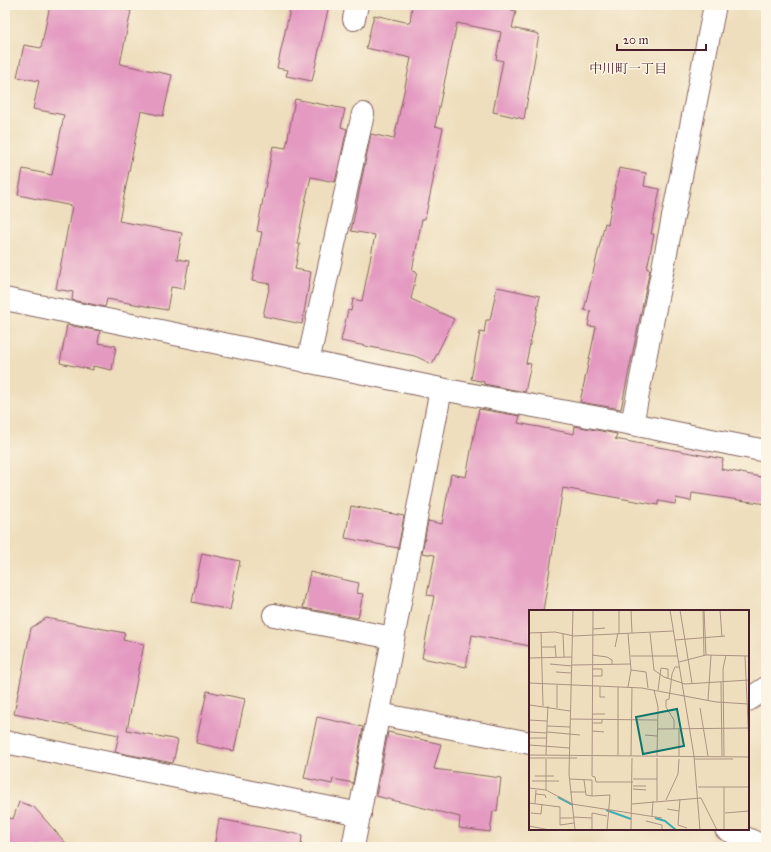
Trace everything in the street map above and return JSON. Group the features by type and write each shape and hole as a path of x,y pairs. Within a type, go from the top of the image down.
{"street":[{"path":"632,424 716,5"},
{"path":"308,362 363,114"},
{"path":"5,299 441,389 632,424 766,451"},
{"path":"353,847 441,389"},
{"path":"274,615 393,638"},
{"path":"749,699 766,688"},
{"path":"379,714 529,743"},
{"path":"5,742 360,814"},
{"path":"728,830 765,847"}],"building":[{"path":"50,5 104,5 131,11 120,64 172,75 163,116 141,111 119,221 182,233 177,259 189,261 184,289 171,287 167,310 107,299 105,307 72,300 73,292 56,289 72,206 18,195 23,169 52,175 64,115 33,109 39,81 17,77 24,45 41,48"},
{"path":"291,5 329,5 312,81 286,76 288,70 277,68"},
{"path":"412,5 512,5 511,10 516,11 512,28 539,34 524,119 493,112 503,61 496,59 501,32 457,23 435,126 443,128 425,219 422,219 412,271 417,272 411,299 454,319 432,364 415,356 341,341 348,310 351,311 353,299 362,301 375,235 351,231 371,134 394,139 411,58 366,48 374,15 410,23"},
{"path":"295,99 345,109 341,127 347,129 335,182 311,177 306,198 297,244 300,244 295,269 311,272 302,324 263,316 270,284 252,281 262,232 257,231 273,146 286,148"},
{"path":"619,168 646,173 644,186 660,189 651,234 654,234 647,269 650,269 621,409 580,402 596,327 588,326 591,311 584,310 605,223 608,224"},
{"path":"497,287 540,296 526,363 531,364 525,392 484,384 484,382 471,379 480,332 484,333 486,320 490,320"},
{"path":"67,325 100,331 98,343 116,346 112,370 93,366 93,370 60,363"},
{"path":"479,409 520,416 518,423 574,434 575,426 617,434 615,439 723,459 721,469 766,478 766,504 692,493 691,501 676,498 675,504 658,501 658,505 563,488 543,610 529,610 529,646 472,635 466,667 422,658 434,596 427,595 435,555 422,553 428,521 442,524 451,474 466,477"},
{"path":"351,506 404,516 398,548 345,538"},
{"path":"202,553 240,561 230,610 192,602"},
{"path":"310,572 359,583 357,593 363,594 358,618 303,608"},
{"path":"46,618 125,633 123,640 144,644 127,730 178,740 173,763 115,752 119,735 14,714 31,628"},
{"path":"207,691 245,699 234,751 196,743"},
{"path":"317,717 363,727 353,783 333,779 332,784 304,778"},
{"path":"388,732 441,744 434,769 501,778 497,811 493,811 490,832 459,828 460,817 376,796"},
{"path":"19,802 34,807 69,847 5,847 5,817 13,819"},
{"path":"219,819 302,835 301,847 214,847"}],"district":[{"name":"中川町一丁目","path":"628,69"}]}
